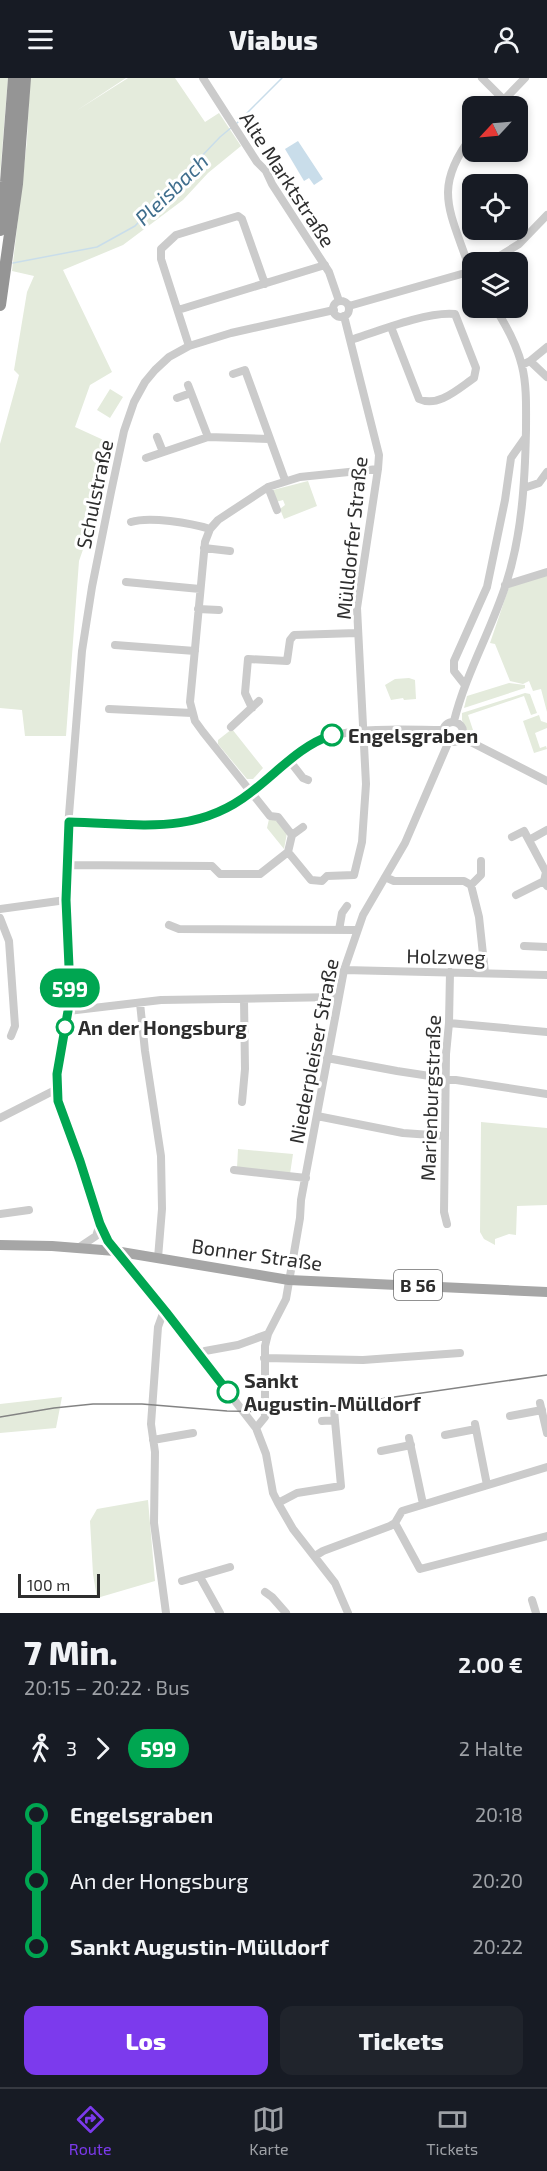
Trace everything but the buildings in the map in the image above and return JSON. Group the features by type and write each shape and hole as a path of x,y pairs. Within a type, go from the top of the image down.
{"highway":[{"path":"0,230 14,78"},
{"path":"0,305 17,184 24,78"}],"main road":[{"name":"Bonner Straße","path":"0,1245 115,1251 289,1280 547,1292"}],"street":[{"name":"Alte Marktstraße","path":"202,78 257,162 266,171 272,184 326,265 339,301"},
{"path":"482,78 496,96"},
{"path":"508,96 525,78"},
{"path":"462,152 452,167 448,192 451,216 466,252"},
{"path":"506,252 519,244 547,215"},
{"path":"189,346 161,259 161,249 176,235 238,216 242,219 265,284"},
{"path":"178,310 326,265"},
{"path":"349,306 462,274"},
{"path":"339,301 344,301 349,306 345,316 338,316 334,310 334,306 339,301"},
{"name":"Schulstraße","path":"334,310 231,333 189,346 162,363 145,382 134,402 124,431 92,587 84,641 66,865 70,975 68,1011 57,1074 57,1089 63,1117 100,1224 115,1251 126,1261 256,1428 266,1454 273,1493 293,1529 335,1583 348,1613"},
{"path":"351,340 391,327 445,313 455,314 476,368 474,378 442,399 433,402 418,399 391,327"},
{"name":"Mülldorfer Straße","path":"288,852 311,880 322,881 327,876 354,875 363,828 366,784 357,608 379,455 345,316"},
{"path":"454,721 465,685 506,585 516,543 524,488 526,395 522,365 500,318"},
{"path":"522,365 547,346"},
{"path":"530,361 547,377"},
{"path":"233,374 245,370 285,480"},
{"path":"177,398 190,389 208,437"},
{"path":"157,437 163,452"},
{"path":"146,458 208,437 269,439"},
{"path":"465,685 456,676 453,666 487,587 511,458 526,437"},
{"path":"292,835 278,817 270,816 203,732 192,712 190,702 204,548 210,529 229,511 268,487 285,480 317,474 378,469"},
{"path":"524,488 539,483 547,472"},
{"path":"268,487 277,510"},
{"path":"131,522 156,521 197,525 210,529"},
{"path":"204,548 230,551"},
{"path":"506,585 547,572"},
{"path":"126,582 200,589"},
{"path":"198,609 219,610"},
{"path":"252,708 245,693 248,659 287,661 290,640 294,635 357,633"},
{"path":"115,645 195,651"},
{"path":"231,727 259,701"},
{"path":"109,708 192,712"},
{"path":"454,721 462,727 461,737 455,742 444,737 443,730 448,723 454,721"},
{"path":"69,822 131,825 184,823 198,820 225,810 252,792 301,749 321,739 332,735 364,731 443,730"},
{"path":"461,737 547,781"},
{"name":"Niederpleiser Straße","path":"256,1428 265,1417 264,1359 268,1334 286,1299 337,997 344,970 356,930 405,843 449,741"},
{"path":"289,760 303,778 308,780"},
{"path":"66,865 212,866 220,874 260,874 288,852 292,835 303,827"},
{"path":"529,840 547,830"},
{"path":"512,837 524,831 546,872 546,883 516,896"},
{"path":"471,885 481,874 481,861"},
{"path":"386,877 394,881 464,881 471,885 479,917 485,973"},
{"path":"0,909 66,900"},
{"path":"339,930 342,913 347,906"},
{"path":"0,918 9,941 15,1026 11,1035"},
{"path":"169,925 179,929 356,930"},
{"path":"524,946 547,947"},
{"name":"Holzweg","path":"344,970 547,975"},
{"name":"Marienburgstraße","path":"447,1224 444,1212 446,1054 450,972"},
{"path":"68,1011 190,999 337,997"},
{"path":"242,1102 245,1069 244,999"},
{"path":"140,1003 161,1156 162,1209 158,1258"},
{"path":"449,1023 547,1032"},
{"path":"327,1058 547,1094"},
{"path":"0,1118 57,1089"},
{"path":"317,1116 403,1133 445,1136"},
{"path":"234,1170 306,1178"},
{"path":"0,1214 29,1210"},
{"path":"78,1248 96,1236 100,1224"},
{"path":"166,1312 159,1320 158,1327 151,1424 154,1523 166,1613"},
{"path":"200,1354 238,1345 268,1334"},
{"path":"264,1359 363,1360 460,1353"},
{"path":"510,1416 541,1407 547,1433"},
{"path":"278,1503 297,1493 341,1486 334,1410"},
{"path":"322,1421 335,1420"},
{"path":"445,1435 475,1427 487,1485"},
{"path":"151,1441 193,1433"},
{"path":"381,1451 410,1442 423,1504"},
{"path":"315,1556 380,1531 395,1523 402,1511 547,1467"},
{"path":"395,1523 420,1569 547,1536"},
{"path":"182,1581 230,1568"},
{"path":"200,1577 220,1613"},
{"path":"265,1592 286,1613"},
{"path":"532,1600 536,1613"}],"green space":[{"path":"0,78 8,78 0,176"},
{"path":"30,78 126,78 76,111 128,78 175,78 205,122 219,113 241,146 208,173 183,200 123,245 63,270 112,372 90,385 75,427 110,443 94,518 79,561 66,736 25,736 22,710 0,708 0,444 19,375 14,370 27,292 34,276 12,271 27,141"},
{"path":"110,389 123,397 110,418 97,410"},
{"path":"308,481 317,506 284,519 280,509 285,505 283,500 276,502 273,490"},
{"path":"547,574 547,712 541,689 533,691 529,681 523,684 510,681 495,644 490,643 509,587"},
{"path":"395,679 415,680 416,699 391,700 385,685"},
{"path":"509,683 525,685 525,688 464,708 467,696"},
{"path":"525,693 530,694 537,713 531,715 524,696 468,715 473,730 467,732 462,713"},
{"path":"539,715 541,721 547,723 547,728 535,733 540,748 546,746 547,749 534,753 523,721"},
{"path":"232,729 263,768 253,779 247,779 218,744 218,740"},
{"path":"269,819 276,820 287,833 284,849 267,828"},
{"path":"481,1122 547,1128 547,1205 517,1206 516,1235 509,1234 495,1239 495,1245 484,1239 480,1232"},
{"path":"238,1149 293,1154 290,1174 237,1168"},
{"path":"62,1397 56,1428 0,1433 0,1404"},
{"path":"148,1500 155,1581 97,1598 93,1574 90,1521 97,1509"}],"water":[{"path":"298,141 323,179 314,185 309,178 304,181 285,149"}],"waterway":[{"name":"Pleisbach","path":"236,124 282,78"},
{"name":"Pleisbach","path":"13,263 97,247 135,226 232,127"}],"tram line":[{"path":"0,1417 93,1404 142,1404 227,1411 281,1412 547,1375"}],"bus line":[{"name":"599","path":"228,1392 108,1241 100,1224 58,1101 57,1074 70,989 66,900 69,822 172,825 198,820 225,810 252,792 301,749 332,735"}],"place":[{"name":"Engelsgraben","path":"332,735"},
{"name":"An der Hongsburg","path":"65,1027"},
{"name":"Sankt Augustin-Mülldorf","path":"228,1392"}]}
